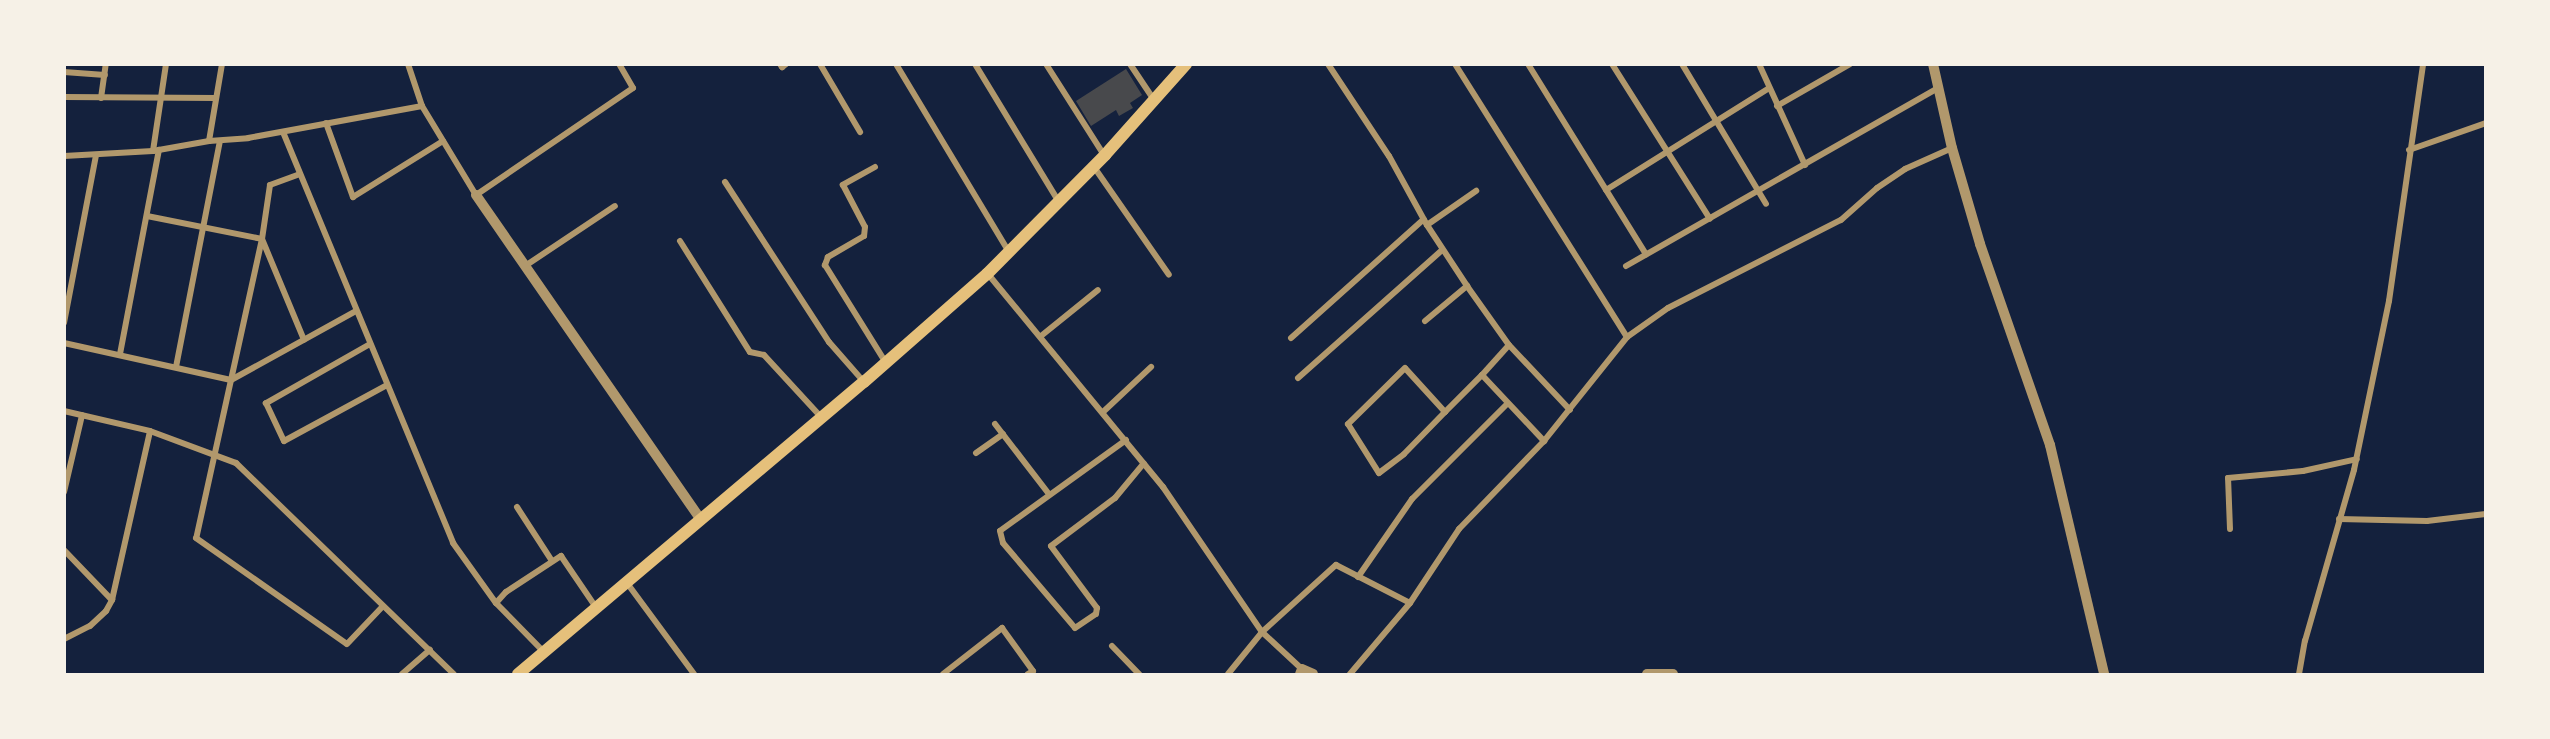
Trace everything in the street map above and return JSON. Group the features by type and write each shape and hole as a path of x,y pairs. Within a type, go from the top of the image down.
{"main road":[{"path":"518,675 822,418 987,274 1105,155 1186,64"}],"street":[{"path":"101,98 106,64"},
{"path":"120,354 147,216 166,64"},
{"path":"208,141 222,64"},
{"path":"408,64 422,106 476,195 701,520"},
{"path":"476,195 633,88 620,64"},
{"path":"780,64 782,67 786,64"},
{"path":"820,64 860,132"},
{"path":"896,64 1009,252"},
{"path":"975,64 1059,202"},
{"path":"1046,64 1105,155"},
{"path":"1130,64 1154,100"},
{"path":"1328,64 1389,156 1442,250 1467,286 1509,345 1570,410"},
{"path":"1455,64 1627,337"},
{"path":"1528,64 1646,254"},
{"path":"1612,64 1710,219"},
{"path":"1682,64 1718,120 1766,204"},
{"path":"1759,64 1805,165"},
{"path":"1777,106 1850,64"},
{"path":"2299,675 2356,459 2389,301 2422,64"},
{"path":"1933,65 1952,148 1983,254 2050,445 2104,675"},
{"path":"64,72 105,75"},
{"path":"1606,190 1769,88"},
{"path":"1626,266 1760,192 1938,88"},
{"path":"64,97 216,98"},
{"path":"64,156 156,151 208,141 283,132 422,106"},
{"path":"326,123 353,197 443,141"},
{"path":"2409,150 2486,123"},
{"path":"283,132 453,543 496,603 544,652"},
{"path":"176,367 220,141"},
{"path":"1350,675 1410,603 1459,529 1544,441 1627,337 1668,308 1840,220 1877,188 1905,169 1952,148"},
{"path":"64,323 96,155"},
{"path":"1093,166 1169,274"},
{"path":"875,167 843,185 865,227 864,236 828,257 825,265 886,363"},
{"path":"300,174 270,185 262,239 196,538 347,644 383,606"},
{"path":"724,183 824,333 864,382"},
{"path":"1291,338 1426,222 1476,191"},
{"path":"524,266 615,206"},
{"path":"147,216 262,239"},
{"path":"262,239 304,340"},
{"path":"680,241 750,352 764,355 822,418"},
{"path":"1298,378 1442,250"},
{"path":"987,274 1041,336 1144,463 1262,632 1301,672 1313,675"},
{"path":"1425,321 1467,286"},
{"path":"1041,336 1098,290"},
{"path":"64,343 231,380 356,311"},
{"path":"370,344 266,403 284,441 387,386"},
{"path":"1445,412 1405,368 1348,424 1379,472 1404,454 1482,375 1509,345"},
{"path":"1103,412 1151,368"},
{"path":"1482,375 1544,441"},
{"path":"1358,577 1412,499 1507,404"},
{"path":"64,411 150,431 236,463 454,675"},
{"path":"64,492 82,416"},
{"path":"995,424 1050,494"},
{"path":"65,639 90,627 106,611 112,600 150,431"},
{"path":"976,453 1003,434"},
{"path":"1126,440 1002,528 999,535 1003,543 1075,628 1096,614 1097,608 1050,546 1115,498 1144,463"},
{"path":"2230,529 2228,478 2302,471 2356,459"},
{"path":"517,507 552,561"},
{"path":"2339,519 2427,521 2486,514"},
{"path":"64,550 112,600"},
{"path":"496,603 506,592 561,556 597,609"},
{"path":"1228,675 1262,632 1336,565 1410,603"},
{"path":"627,583 694,675"},
{"path":"943,675 1002,628 1032,671 1028,675"},
{"path":"1112,645 1138,674"},
{"path":"402,675 430,650"},
{"path":"1647,675 1672,675"}],"building":[{"path":"1126,69 1142,95 1130,103 1133,108 1119,116 1116,110 1091,126 1076,101"}]}
